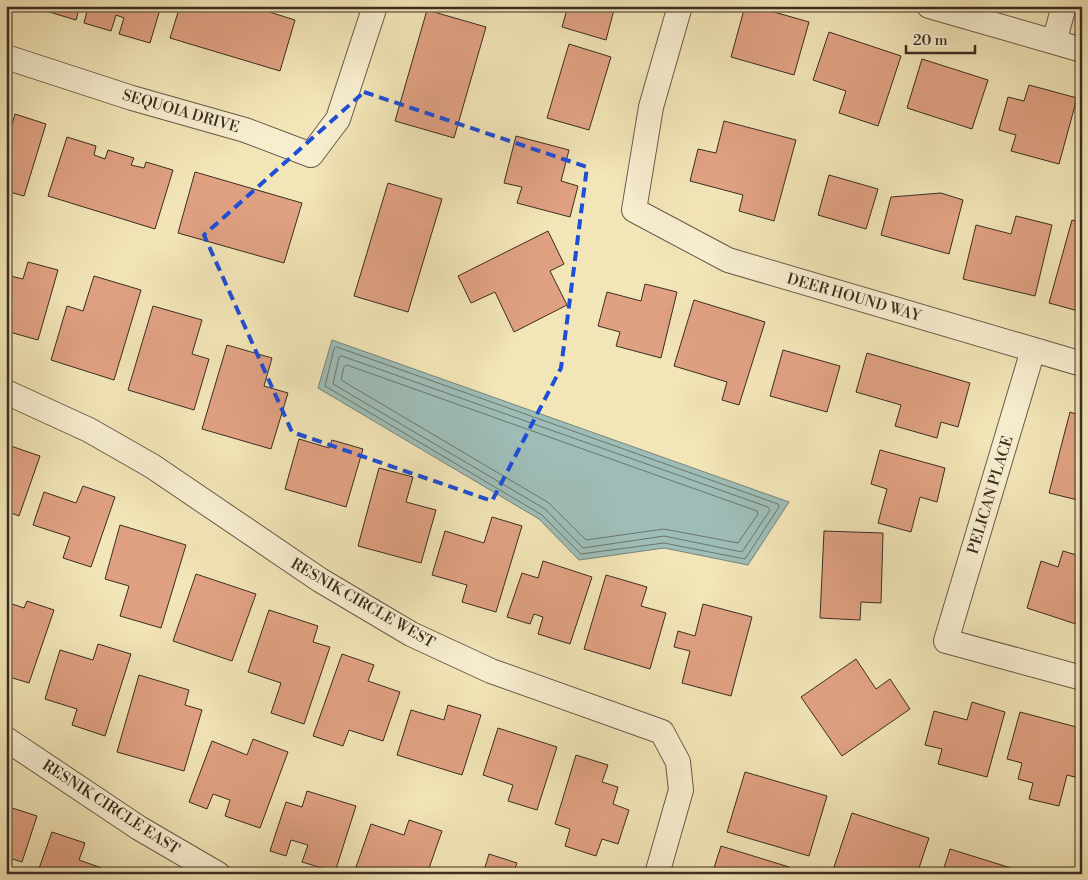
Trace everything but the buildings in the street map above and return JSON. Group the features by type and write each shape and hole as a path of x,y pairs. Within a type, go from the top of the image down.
{"street":[{"name":"SEQUOIA DRIVE","path":"6,57 132,98 245,130 311,155 338,119 375,6"},
{"name":"DEER HOUND WAY","path":"680,6 651,107 634,210 728,260 1082,364"},
{"path":"929,6 1082,50"},
{"path":"1054,42 1064,6"},
{"name":"PELICAN PLACE","path":"1033,350 946,641 1082,678"},
{"name":"RESNIK CIRCLE WEST","path":"6,392 89,430 152,466 320,580 412,634 491,671 662,732 678,762 681,790 657,874"},
{"name":"RESNIK CIRCLE EAST","path":"6,739 139,828 218,874"}],"highlighted area":[{"path":"364,92 587,167 561,368 492,501 292,432 204,235"}],"water":[{"path":"332,340 789,502 748,565 664,548 579,560 539,519 318,388"}]}
